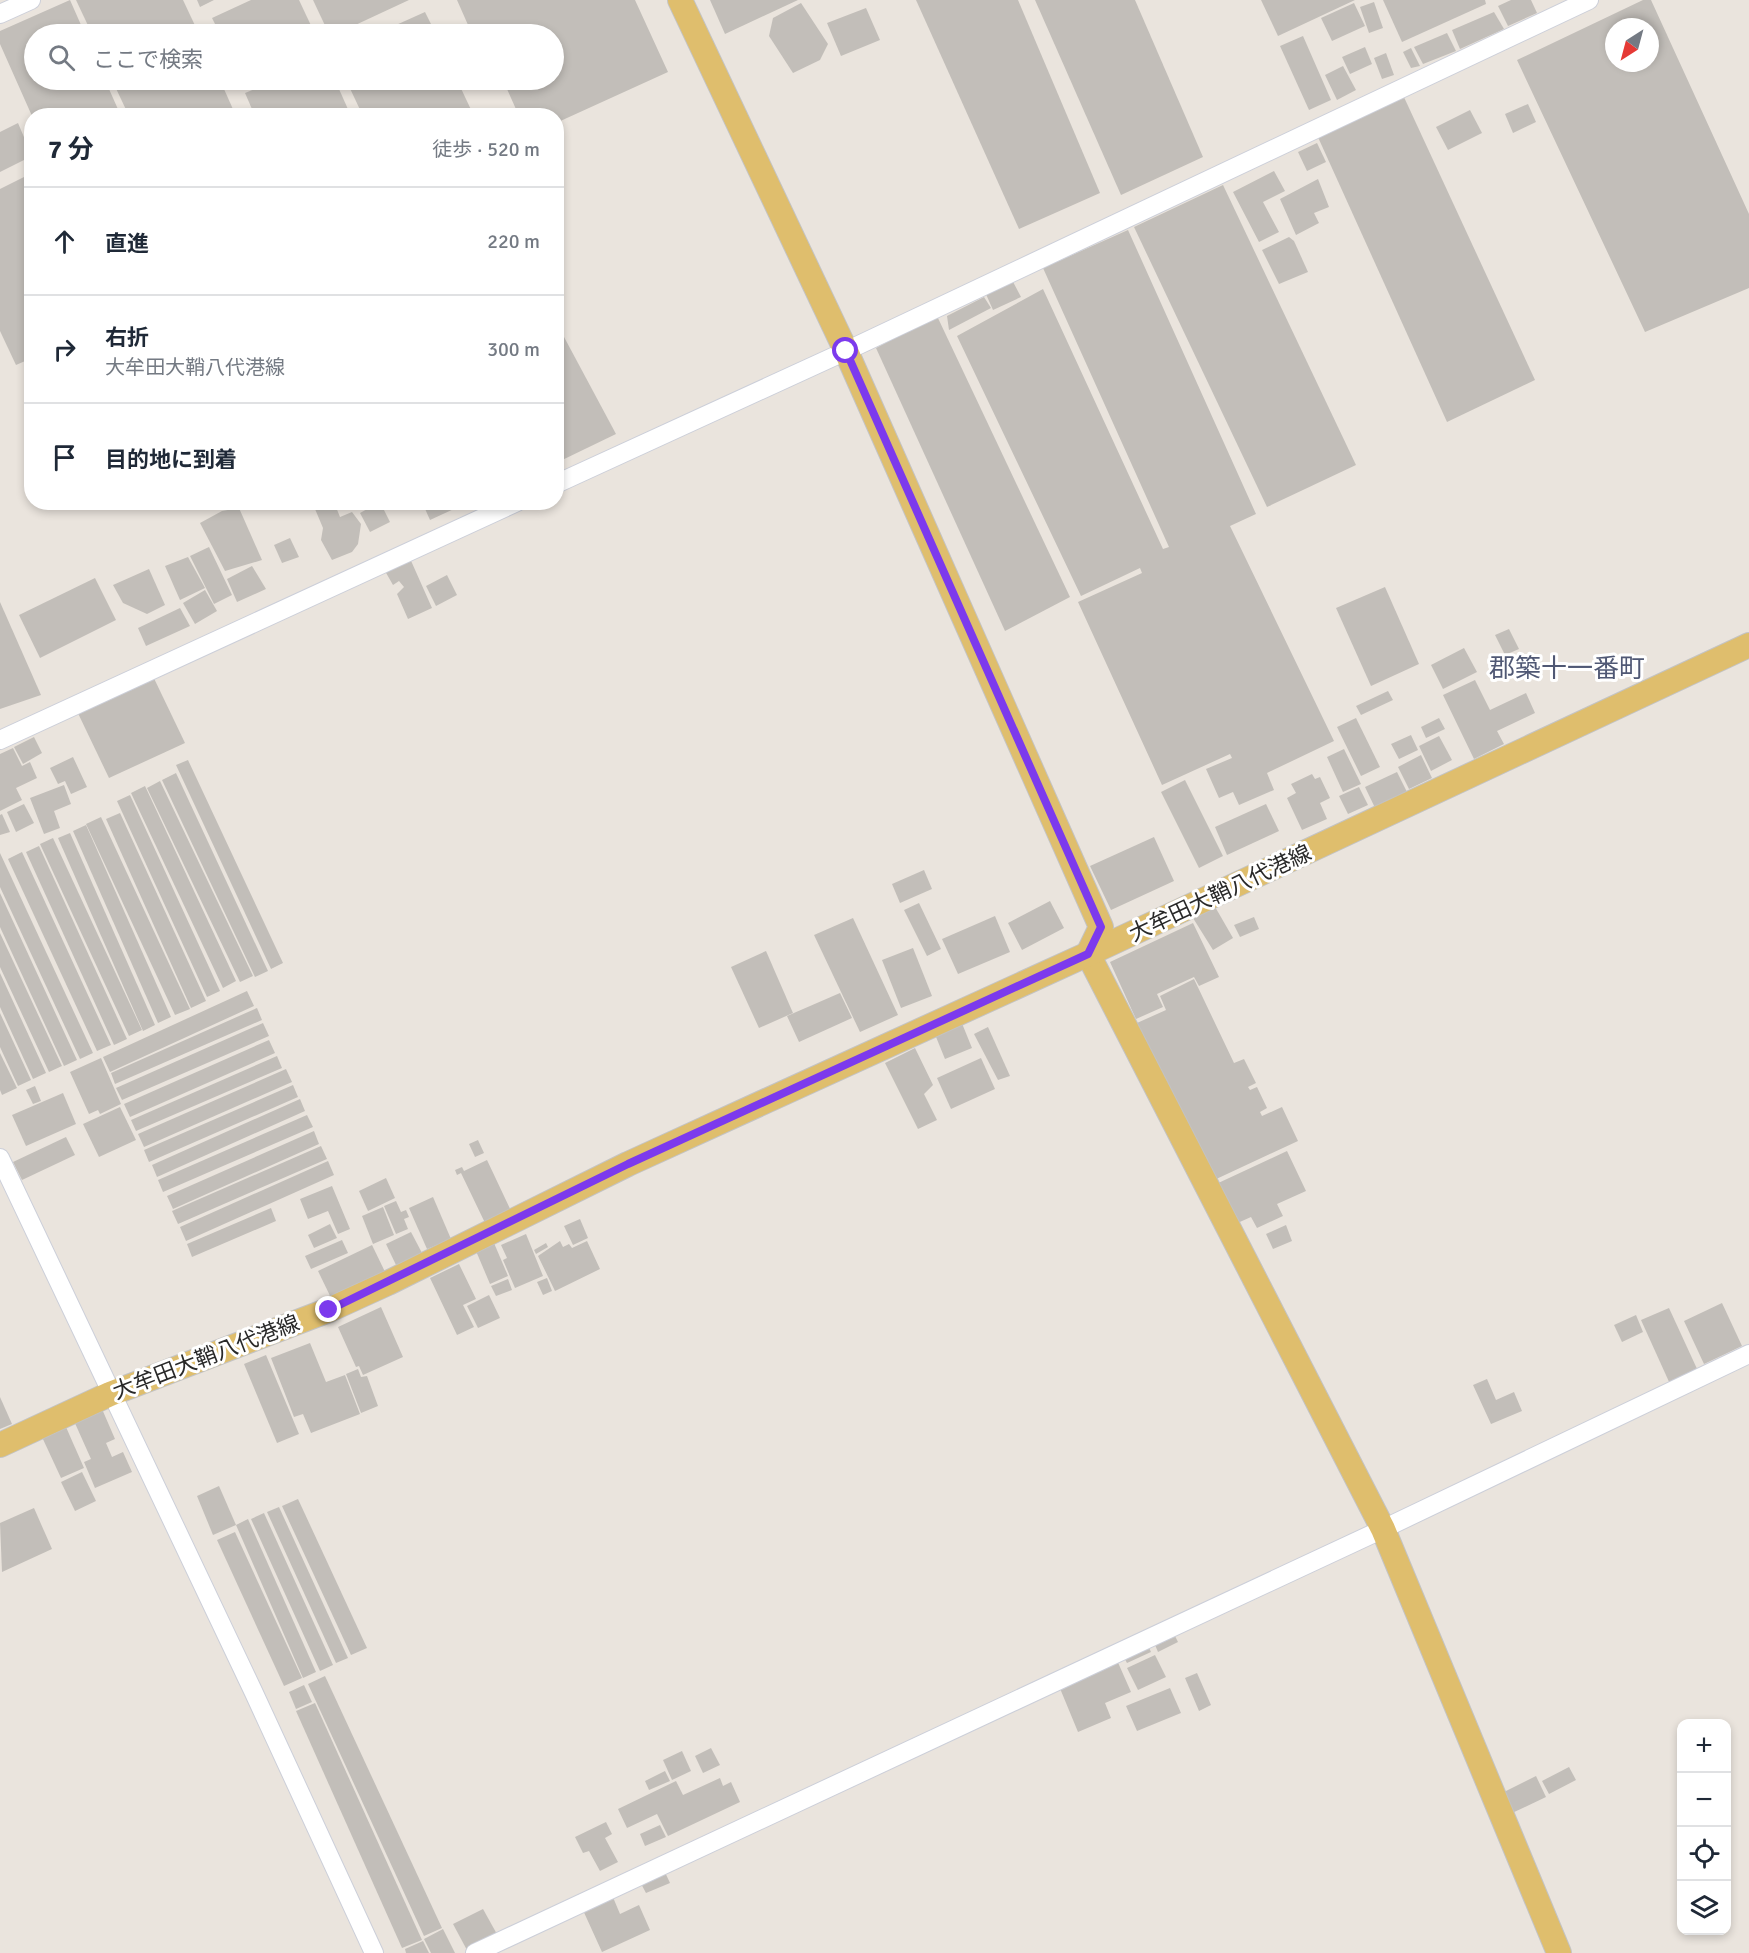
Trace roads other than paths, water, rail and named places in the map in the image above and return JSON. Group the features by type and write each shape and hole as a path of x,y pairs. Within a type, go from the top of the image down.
{"main road":[{"path":"680,0 846,351 1101,927 1088,954 1383,1529 1559,1953"},
{"name":"大牟田大鞘八代港線","path":"0,1445 110,1394 329,1310 628,1164 1088,954 1749,645"}],"street":[{"path":"0,14 31,0"},
{"path":"564,480 846,351 1589,0"},
{"path":"0,740 500,510"},
{"path":"0,1158 110,1394 254,1693 374,1953"},
{"path":"475,1953 1383,1529 1749,1354"}],"district":[{"name":"郡築十一番町","path":"1567,669"}]}
